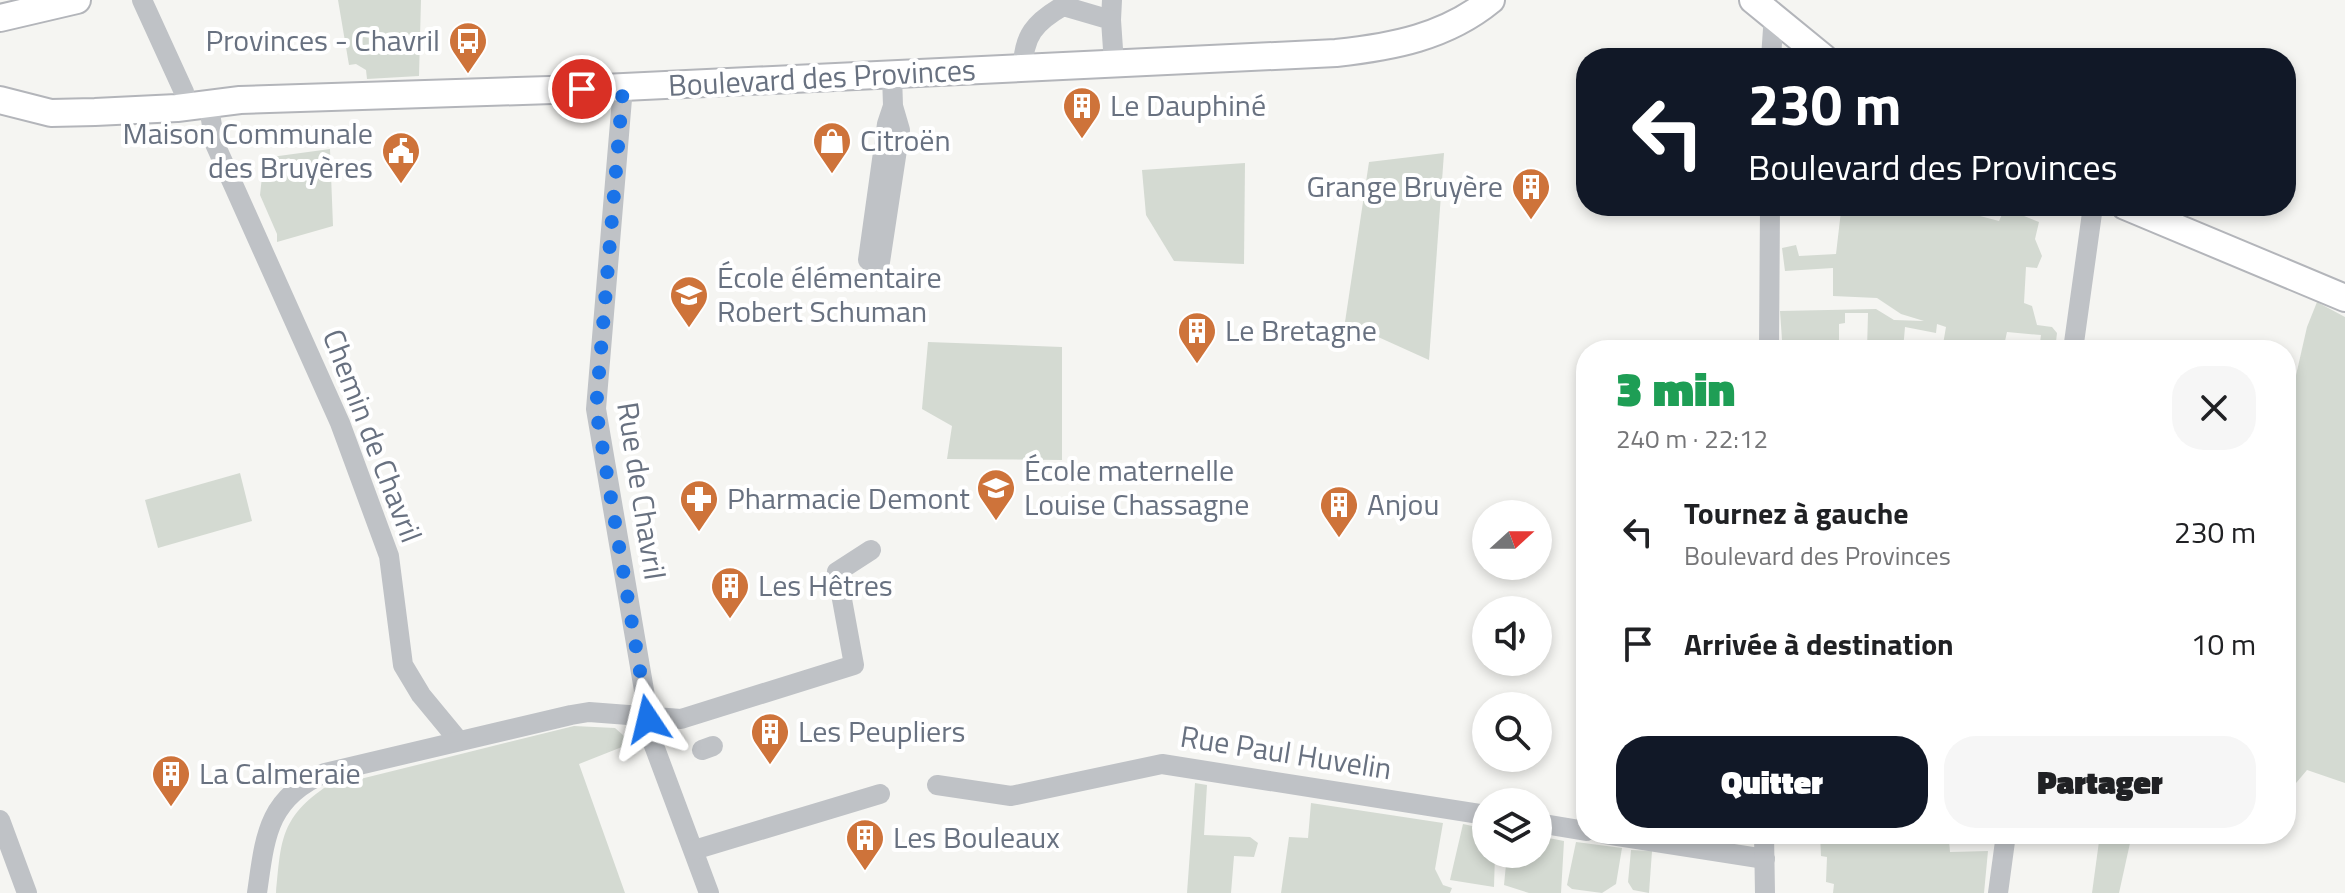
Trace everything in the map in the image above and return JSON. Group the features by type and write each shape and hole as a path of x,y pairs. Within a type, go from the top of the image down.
{"main road":[{"path":"0,18 77,0"},
{"name":"Boulevard des Provinces","path":"0,100 51,113 1023,69 1384,48 1452,25 1491,0"},
{"path":"1753,0 1811,48"},
{"path":"2149,216 2345,298"}],"street":[{"name":"Chemin de Chavril","path":"142,0 184,92 197,104 340,423 389,556 403,665 421,695 459,741"},
{"path":"1023,69 1023,49 1029,32 1064,3 1112,10 1114,64"},
{"path":"1772,48 1773,29 1778,23"},
{"path":"892,75 893,106 900,130 880,262 868,260 887,124 893,106"},
{"name":"Rue de Chavril","path":"623,87 596,409 648,719 658,758 709,893"},
{"path":"1769,340 1770,216"},
{"path":"2074,340 2092,216"},
{"path":"257,893 266,834 279,807 292,791 325,773 589,712 648,719 681,719 854,665 837,572 871,550"},
{"name":"Rue Paul Huvelin","path":"937,785 1011,796 1162,764 1472,813"},
{"path":"694,850 880,794"},
{"path":"0,820 27,893"},
{"path":"1552,825 1576,829"},
{"path":"1669,844 1765,859"},
{"path":"1764,844 1765,893"},
{"path":"1998,893 2005,844"}],"shaded area":[{"path":"338,0 421,0 419,76 367,79 366,70 356,64 349,65"},
{"path":"330,149 333,226 277,242 277,234 260,195 264,158"},
{"path":"1444,153 1429,360 1345,322 1369,162"},
{"path":"1245,163 1244,264 1174,261 1146,215 1142,170"},
{"path":"1840,216 1980,216 1999,221 2001,216 2024,216 2039,222 2035,239 2042,256 2037,268 2026,267 2024,303 2032,306 2037,325 2052,327 2057,333 2056,340 2040,340 2041,335 2007,332 2005,340 1944,340 1946,327 1937,324 1936,333 1905,327 1904,340 1867,340 1868,313 1845,313 1845,323 1839,324 1839,340 1782,340 1780,311 1876,309 1894,320 1924,321 1901,314 1877,298 1833,296 1833,268 1785,271 1782,248 1796,245 1799,256 1836,254"},
{"path":"2317,302 2345,317 2345,783 2307,770 2296,783 2296,375 2307,327"},
{"path":"928,342 1062,347 1062,460 947,459 952,426 922,409"},
{"path":"240,473 252,521 158,548 145,500"},
{"path":"574,726 615,728 632,743 579,764 625,893 276,893 285,833 299,810 324,788"},
{"path":"1195,783 1207,785 1204,835 1250,837 1258,843 1254,857 1234,856 1231,893 1187,893"},
{"path":"1311,803 1443,823 1435,869 1443,885 1452,888 1450,893 1281,893 1289,837 1308,838"},
{"path":"1463,824 1472,826 1472,868 1495,868 1494,887 1450,880"},
{"path":"1552,839 1564,841 1561,893 1529,893 1504,885 1506,868 1552,868"},
{"path":"1576,842 1622,848 1616,884 1602,893 1572,889 1567,885"},
{"path":"1820,844 1949,844 1950,852 1988,851 1984,893 1833,893 1834,884 1826,882 1827,857 1821,856"},
{"path":"2099,844 2130,844 2119,893 2092,893"},
{"path":"1631,850 1652,851 1649,893 1633,890 1628,882"}],"place":[{"name":"Provinces - Chavril","path":"468,75"},
{"name":"Le Dauphiné","path":"1082,140"},
{"name":"Citroën","path":"832,175"},
{"name":"Maison Communale des Bruyères","path":"401,185"},
{"name":"Grange Bruyère","path":"1531,221"},
{"name":"École élémentaire Robert Schuman","path":"689,329"},
{"name":"Le Bretagne","path":"1197,365"},
{"name":"École maternelle Louise Chassagne","path":"996,522"},
{"name":"Pharmacie Demont","path":"699,533"},
{"name":"Anjou","path":"1339,539"},
{"name":"Les Hêtres","path":"730,620"},
{"name":"Les Peupliers","path":"770,766"},
{"name":"La Calmeraie","path":"171,808"},
{"name":"Les Bouleaux","path":"865,872"}],"route":[{"path":"582,89 623,87 620,148 596,380 596,409 600,452 648,719"}]}
